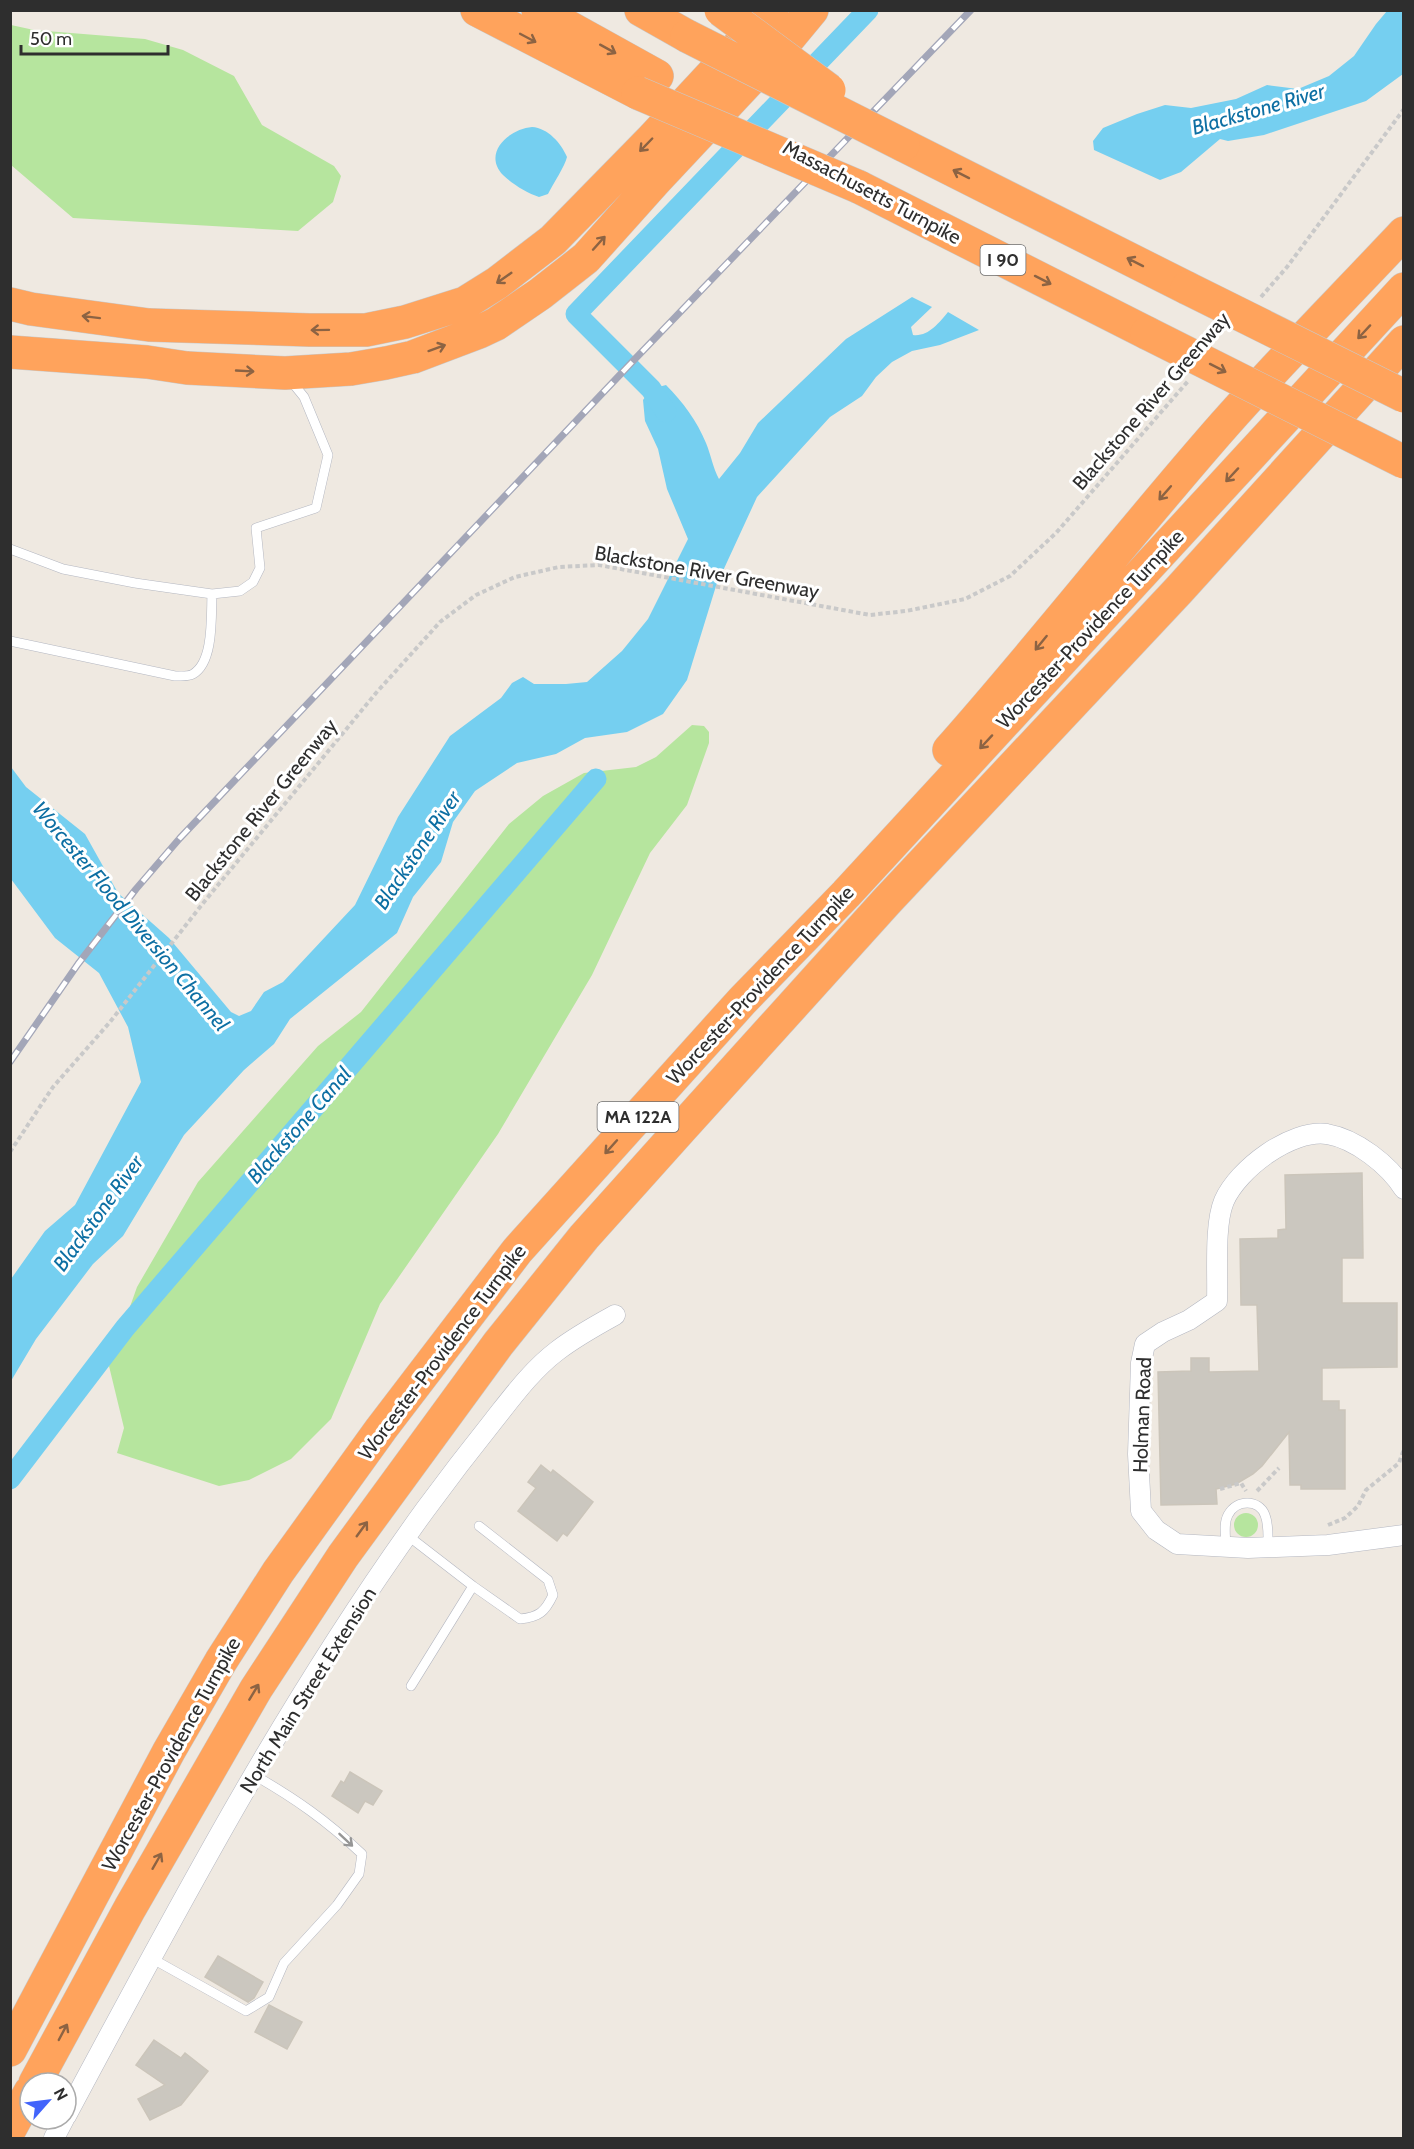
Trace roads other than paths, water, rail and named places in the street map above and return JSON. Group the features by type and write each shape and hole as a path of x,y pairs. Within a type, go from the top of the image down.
{"highway":[{"path":"477,10 647,84"},
{"name":"Massachusetts Turnpike","path":"538,10 647,84 859,187 1404,462"},
{"path":"640,10 687,36 1404,396"},
{"path":"721,10 903,145"},
{"path":"10,304 31,309 168,327 366,330 405,322 465,303 507,276 553,240 651,140 772,10"},
{"path":"10,352 147,362 187,368 285,373 351,369 413,357 461,340 496,324 540,294 586,258 812,10"},
{"path":"742,1001 799,917 1014,676 1116,550 1224,424 1404,233"},
{"name":"Worcester-Providence Turnpike","path":"10,2050 169,1751 221,1661 278,1572 381,1429 517,1251 742,1001 854,885 1404,289"},
{"name":"Worcester-Providence Turnpike","path":"42,2071 130,1908 256,1689 343,1556 498,1344 584,1237 672,1138 886,902 1178,591 1404,342"},
{"path":"10,2128 18,2114"}],"street":[{"name":"Holman Road","path":"1403,1186 1378,1160 1336,1136 1325,1134 1290,1142 1253,1164 1236,1181 1221,1210 1217,1300 1189,1320 1163,1332 1145,1344 1141,1363 1139,1431 1141,1511 1156,1530 1177,1544 1226,1548 1268,1548 1328,1545 1404,1535"},
{"name":"North Main Street Extension","path":"78,2093 204,1860 254,1775 328,1653 407,1535 523,1383 555,1352 585,1331 615,1315"}],"lane":[{"path":"10,549 63,569 135,583 212,594 240,591 254,582 260,568 256,528 316,508 328,455 304,397 285,373"},
{"path":"10,641 175,676 192,675 202,667 208,655 212,594"},
{"path":"1226,1548 1225,1529 1228,1515 1236,1506 1247,1502 1257,1505 1265,1514 1268,1548"},
{"path":"407,1535 520,1619 532,1618 546,1609 553,1595 548,1580 479,1526"},
{"path":"411,1686 473,1586"},
{"path":"151,1958 246,2011 269,1997 284,1964 337,1905 359,1874 362,1854 331,1825 291,1796 254,1775"}],"water":[{"name":"Blackstone River","path":"1387,11 1403,11 1403,74 1366,101 1264,135 1228,141 1220,139 1181,172 1160,180 1094,150 1093,141 1103,128 1165,105 1191,108 1236,99 1267,85 1298,89 1329,76 1354,56"},
{"path":"532,127 543,130 553,137 567,157 548,194 539,197 520,188 503,175 497,167 495,158 507,137"},
{"path":"912,297 932,307 911,327 913,335 928,332 948,312 979,330 940,345 912,351 892,362 876,377 862,396 830,417 757,497 716,586 687,680 663,714 627,732 585,738 556,754 517,763 475,791 453,822 441,862 413,897 397,933 290,1019 274,1044 244,1070 184,1135 123,1236 93,1264 36,1339 11,1381 11,1279 45,1231 75,1205 141,1082 128,1027 99,973 55,938 11,879 11,767 26,787 85,834 118,893 169,938 231,1012 239,1016 251,1011 264,992 283,982 355,905 398,817 450,736 501,698 512,683 523,677 534,684 587,682 622,651 648,619 688,539 667,489 658,449 645,421 643,400 651,389 666,385 684,405 702,435 719,479 740,453 758,423 846,339"}],"waterway":[{"path":"666,412 651,389 576,314 868,10"},
{"name":"Blackstone Canal","path":"10,1479 125,1328 596,779"}],"railway":[{"path":"10,1062 78,964 136,889 180,838 634,360 971,10"}],"water label":[{"name":"Worcester Flood Diversion Channel","path":"131,916"}]}
